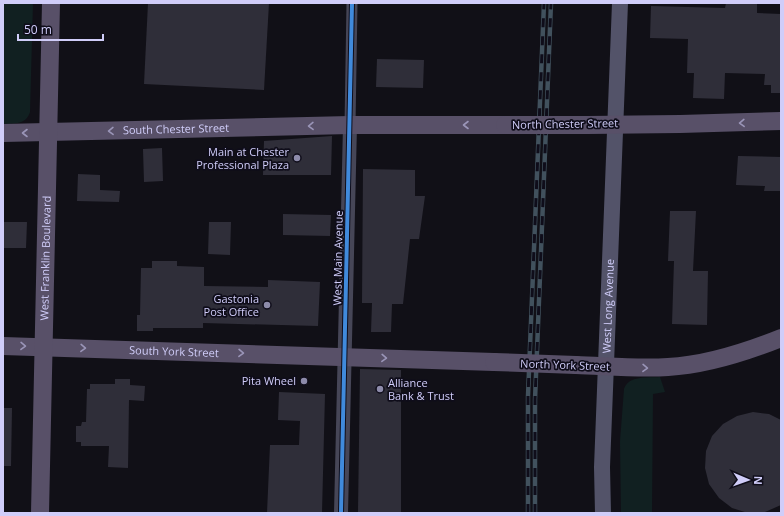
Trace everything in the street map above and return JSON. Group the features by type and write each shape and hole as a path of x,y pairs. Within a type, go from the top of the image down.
{"main road":[{"name":"West Franklin Boulevard","path":"40,513 51,3"},
{"name":"West Long Avenue","path":"603,513 602,468 620,3"},
{"name":"North Chester Street","path":"350,125 587,125 781,121"},
{"name":"South Chester Street","path":"3,133 350,125"},
{"name":"North York Street","path":"345,357 645,368 689,365 754,349 781,338"},
{"name":"South York Street","path":"3,346 345,357"}],"street":[{"name":"West Main Avenue","path":"341,513 352,3"}],"shaded area":[{"path":"3,3 33,3 30,112 23,121 3,124"},
{"path":"660,377 665,392 653,394 652,513 621,513 620,441 624,389 630,381 634,379"}],"building":[{"path":"148,3 269,3 264,90 144,84"},
{"path":"726,3 757,3 757,13 781,14 781,93 771,93 771,85 764,85 765,74 725,73 724,99 693,98 694,73 687,73 688,39 650,38 651,6 725,8"},
{"path":"377,59 424,60 423,88 376,87"},
{"name":"Main at Chester Professional Plaza","path":"332,136 331,175 263,175 264,141"},
{"path":"162,148 163,181 144,182 143,149"},
{"path":"738,156 781,157 781,191 764,191 765,186 736,185"},
{"path":"363,169 415,170 415,196 425,196 419,239 410,239 403,304 392,304 391,332 371,332 372,303 362,303"},
{"path":"78,174 100,175 100,190 120,191 119,202 77,201"},
{"path":"670,211 696,211 693,271 708,271 707,325 672,324 674,261 668,261"},
{"path":"283,214 331,215 330,236 283,235"},
{"path":"3,222 27,222 26,248 3,248"},
{"path":"209,222 231,222 230,255 208,254"},
{"path":"152,261 177,261 177,266 204,267 204,286 268,287 268,280 320,282 318,326 203,323 203,328 153,328 153,331 137,331 137,315 140,315 141,268 152,268"},
{"path":"360,369 401,370 401,513 358,513"},
{"path":"115,379 130,379 130,385 145,386 144,401 129,400 128,468 108,467 109,446 81,446 81,442 76,442 76,426 81,426 82,422 86,422 87,389 90,389 90,384 115,384"},
{"path":"279,392 325,394 322,513 267,513 270,445 299,445 300,421 278,420"},
{"path":"3,408 12,408 11,466 3,466"},
{"path":"753,412 769,414 781,420 781,505 765,512 748,513 732,508 719,498 709,484 705,468 706,451 712,436 723,424 737,416"}],"railway":[{"path":"528,513 528,396 544,3"},
{"path":"535,513 535,400 551,3"}],"cycle path":[{"path":"341,513 352,3"}],"place":[{"name":"Main at Chester Professional Plaza","path":"297,158"},
{"name":"Gastonia Post Office","path":"267,305"},
{"name":"Pita Wheel","path":"304,381"},
{"name":"Alliance Bank & Trust","path":"380,389"}]}
